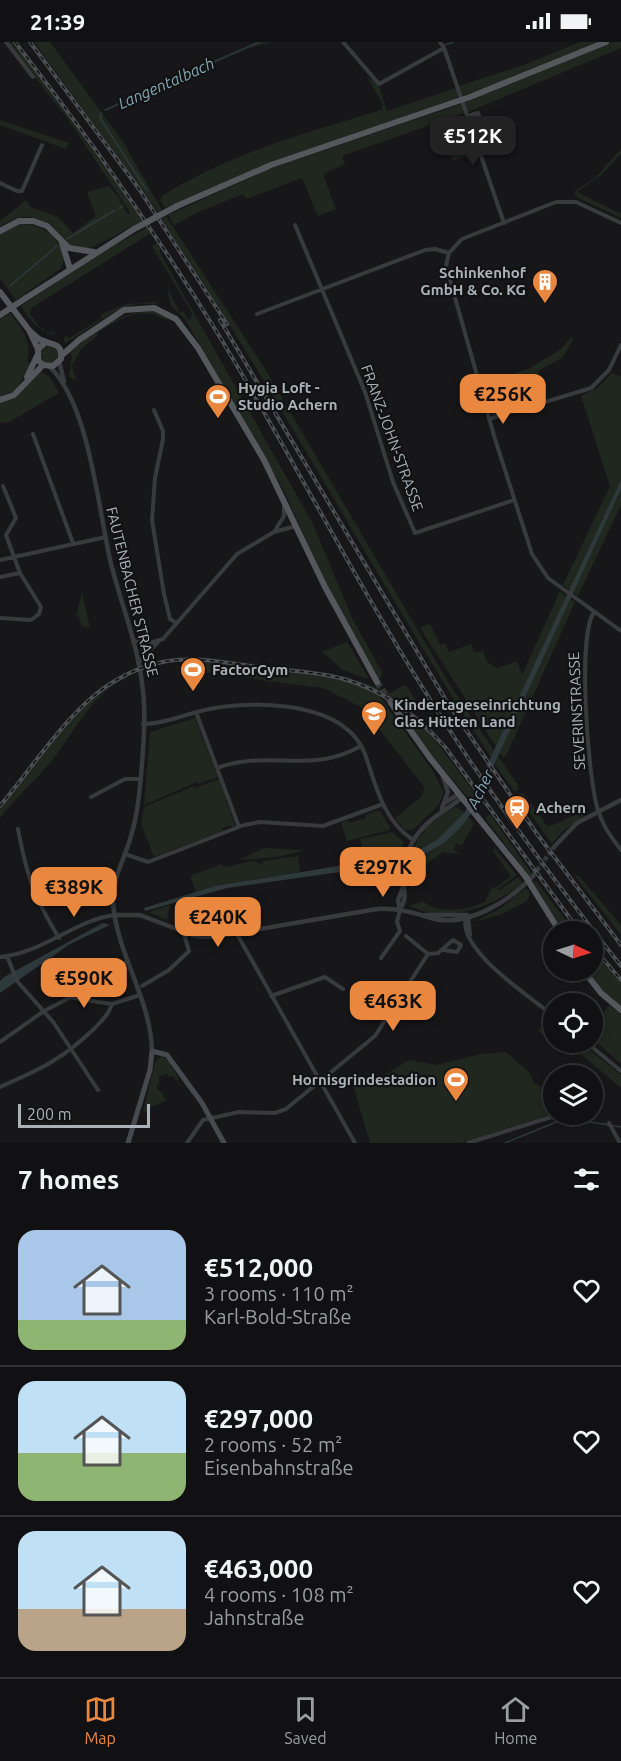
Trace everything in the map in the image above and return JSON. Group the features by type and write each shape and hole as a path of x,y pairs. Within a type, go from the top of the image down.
{"main road":[{"path":"0,315 95,252 177,206 271,165 470,97 606,42"},
{"path":"0,231 12,223 33,221 47,226 69,248 76,264"},
{"path":"61,240 70,269"},
{"path":"69,248 95,252"},
{"path":"0,292 29,330 46,342 58,346 79,340"},
{"path":"0,400 14,395 26,380 60,359 79,340 109,318 134,308 154,308 176,319 198,348 283,498 325,587 377,682"},
{"path":"29,330 37,353 46,366"},
{"path":"26,380 37,353 46,342"},
{"path":"58,346 60,359"},
{"path":"391,703 460,796 526,877 553,921"},
{"path":"592,981 601,993 621,1010"},
{"path":"128,1143 150,1070 152,1051 167,1055 210,1118 224,1143"}],"street":[{"path":"6,42 33,77"},
{"path":"343,42 379,84 444,48"},
{"path":"440,42 504,223"},
{"path":"468,116 478,113 481,121 474,136"},
{"path":"0,183 17,191 22,190 42,145"},
{"path":"621,223 570,201 556,202 462,239 449,253 447,275 532,554 548,578 621,631"},
{"name":"FRANZ-JOHN-STRASSE","path":"295,225 365,392 393,482 415,533 514,500"},
{"path":"258,314 425,250 435,249 449,253"},
{"path":"489,419 591,388 609,370 621,345"},
{"name":"FAUTENBACHER STRASSE","path":"60,359 64,384 81,428 143,686 141,779 134,826 113,893 116,915 149,1027 152,1051"},
{"name":"FAUTENBACHER STRASSE","path":"46,366 64,384"},
{"path":"154,410 163,431 163,439 155,478 152,520 164,594 170,619 176,623"},
{"path":"33,434 73,543"},
{"path":"0,618 28,620 35,618 41,609 40,603 20,573 6,536 16,518 3,486"},
{"path":"274,532 281,524 285,512 283,498"},
{"path":"281,524 295,523"},
{"path":"138,663 237,554 274,532 295,523"},
{"path":"0,560 106,537"},
{"path":"0,577 20,573"},
{"name":"SEVERINSTRASSE","path":"594,612 586,635 585,673 592,776 598,811"},
{"path":"132,640 146,644 158,642"},
{"path":"143,724 154,724 196,712 245,705 313,711 342,724 361,746 382,804 399,829 413,840"},
{"path":"196,712 239,827"},
{"path":"217,768 248,759 312,763 361,746"},
{"path":"441,810 446,802 448,790 442,772"},
{"path":"91,797 125,779 141,779"},
{"path":"446,802 460,796"},
{"path":"381,958 400,931 397,922 400,909 405,901 405,867 410,846 422,828 460,796"},
{"path":"554,847 572,827 621,800"},
{"path":"125,854 148,862 239,827 260,822 323,825 382,804"},
{"path":"598,811 621,850"},
{"path":"18,830 27,875 37,901 59,938"},
{"path":"0,957 59,938 100,917 116,915 140,915 202,937 237,934 365,910 400,909 424,915 467,915 498,905 533,876"},
{"path":"467,915 465,924 479,954 543,1007"},
{"path":"142,986 169,970 189,951 185,942 187,933"},
{"path":"237,934 356,1143"},
{"path":"406,936 428,954 443,950"},
{"path":"187,1143 196,1126 210,1118 239,1112 280,1112 321,1083 380,1031 428,954"},
{"path":"6,956 11,972 17,981 44,1011 73,1050 98,1090"},
{"path":"0,1042 44,1011 77,993 108,968 129,961"},
{"path":"271,996 325,977 343,989"},
{"path":"77,993 79,999"},
{"path":"71,997 112,1004 140,995"},
{"path":"0,1087 50,1064 73,1050 108,1015 112,1004"},
{"path":"599,1053 621,1071"},
{"path":"468,1143 543,1120"},
{"path":"609,1123 620,1143"}],"shaded area":[{"path":"7,42 12,42 27,60 143,220 85,249 65,242 40,220 29,217 16,218 0,226 0,221 26,200 31,207 58,217 73,233 96,216 87,192 109,186 119,198 126,212 131,214 68,119"},
{"path":"34,42 50,42 123,142 162,210 158,212"},
{"path":"255,42 273,42 247,48 106,111 117,103"},
{"path":"580,42 600,42 530,72 462,96 458,86 524,65"},
{"path":"612,42 621,42 621,48 468,112 464,103"},
{"path":"367,76 379,86 387,111 456,88 459,97 278,160 165,208 160,200 162,196 214,168 268,146 381,110 383,105"},
{"path":"461,104 464,113 342,156 345,164 323,174 336,209 318,216 302,178 246,199 243,194 174,225 168,215 269,169"},
{"path":"0,120 69,143 66,149 0,125"},
{"path":"457,127 467,156 453,161 444,139 454,135 452,129"},
{"path":"621,149 621,154 601,175 577,192 621,214 621,218 578,198 574,192 596,177"},
{"path":"166,216 265,369 447,680 495,752 492,759 408,625 246,352 161,219"},
{"path":"20,224 36,226 49,233 59,244 65,259 60,269 16,300 0,278 0,234"},
{"path":"147,227 151,233 31,308 30,314 41,329 44,327 44,331 51,333 53,330 53,335 47,333 42,330 38,327 27,315 21,306 94,257"},
{"path":"157,243 161,249 159,251 313,524 352,618 382,672 380,680 332,596 282,487 185,319 170,305 168,289 180,313 183,311 188,320 191,318 192,313 152,246"},
{"path":"160,298 155,304 135,304 114,312 65,343 65,335 69,338 102,318 100,315 126,304 156,302"},
{"path":"151,311 170,319 145,313 130,315 110,325 97,333 97,336 81,349 72,366 76,380 69,377 72,357 70,351 117,319 138,312"},
{"path":"11,313 27,341 27,360 30,365 16,390 0,397 0,319"},
{"path":"572,336 573,340 562,358 538,371 546,399 492,416 484,384 530,368 561,349"},
{"path":"45,346 53,346 58,351 56,362 45,364 40,359 40,351"},
{"path":"38,370 50,377 59,393 9,422 0,423 0,403 21,393"},
{"path":"612,373 621,377 621,480 570,590 563,585 610,486 581,396 599,387"},
{"path":"621,489 621,505 578,596 573,592"},
{"path":"560,591 567,596 497,748 420,628 430,624 440,645 445,643 449,652 471,644 474,653 483,651 487,662 497,668 517,661 522,675"},
{"path":"82,593 90,628 82,626 79,617 76,616"},
{"path":"570,599 575,602 506,756 503,757 499,753"},
{"path":"347,642 368,677 367,679 343,670 322,652"},
{"path":"204,659 267,670 325,676 378,694 432,770 444,792 439,804 413,830 405,830 395,818 421,797 425,788 363,708 323,688 259,680 217,671 207,673"},
{"path":"126,676 127,678 114,685 93,704 50,763 0,818 0,808 73,718 107,688"},
{"path":"357,680 391,693 402,686 407,686 419,707 414,711"},
{"path":"396,705 428,731 475,793 471,801 432,756"},
{"path":"195,718 218,777 198,784 197,782 144,805 150,732"},
{"path":"498,756 518,785 518,790 514,791 494,763"},
{"path":"219,779 235,826 222,828 223,831 154,857 141,824 144,807 194,786 195,788"},
{"path":"523,793 547,826 576,815 586,814 562,832 552,844 517,795"},
{"path":"454,806 465,812 442,837 412,854 424,829"},
{"path":"380,811 390,827 389,830 347,841 341,823 366,818 365,815"},
{"path":"490,814 532,874 529,876 485,818"},
{"path":"469,817 474,824 462,845 456,844 454,850 460,854 443,852 426,864 417,875 409,873 410,861 432,851"},
{"path":"392,832 404,842 399,857 358,864 357,861 365,860 360,839"},
{"path":"264,848 302,851 277,857 239,860"},
{"path":"495,848 517,875 498,889 493,886 497,887 511,876 493,851"},
{"path":"298,856 300,872 215,886 196,892 190,876 221,864 225,867 253,861 262,864 263,861"},
{"path":"578,875 621,925 621,935 575,876"},
{"path":"518,877 523,883 511,892 469,911 439,914 410,906 423,901 444,910 470,907 485,902 492,887 500,890"},
{"path":"535,880 566,921 557,921 533,882"},
{"path":"526,888 530,894 527,901 499,915 474,922 499,909"},
{"path":"170,905 167,920 149,912"},
{"path":"603,963 621,983 621,1007 603,993 594,981 603,981"},
{"path":"609,1005 621,1014 621,1064 603,1048 603,1013"},
{"path":"543,1024 543,1035 538,1031"},
{"name":"Hornisgrindestadion","path":"506,1052 530,1073 534,1083 543,1088 543,1117 461,1143 370,1143 353,1085 385,1075 409,1060 436,1065 481,1054"},
{"path":"580,1053 594,1053 621,1075 621,1088 603,1073 603,1065 594,1065"},
{"path":"161,1056 168,1060 179,1079 177,1081 172,1076 168,1077 168,1074 159,1076 159,1084 156,1087 161,1093 164,1092 162,1095 167,1100 151,1107 147,1113 143,1112 155,1062"}],"water":[{"name":"Acher","path":"621,480 621,489 475,806 452,836 420,856 396,864 227,888 145,911 144,908 215,886 412,854 437,840 465,812"},
{"path":"103,923 110,925 70,944 0,993 0,981 4,977"}],"waterway":[{"name":"Langentalbach","path":"105,110 260,42"},
{"name":"Langentalbach","path":"445,45 453,42"},
{"name":"Langentalbach","path":"101,113 100,118 147,191"},
{"name":"Langentalbach","path":"119,208 123,206"},
{"name":"Langentalbach","path":"67,239 115,210"},
{"name":"Langentalbach","path":"10,286 57,246"},
{"path":"505,1143 566,1118 621,1127"}],"tunnel":[{"path":"377,682 391,703"},
{"path":"533,876 554,847"}],"railway":[{"path":"15,42 121,185 194,296 247,382 386,627 466,754 530,846 621,966"},
{"path":"30,42 139,189 227,324"},
{"path":"220,320 447,702 537,834 621,945"},
{"path":"0,806 67,722 97,693 132,672 167,661 201,660 326,675 360,685 392,700 433,734 445,747 572,921"},
{"path":"603,959 621,980"}],"place":[{"name":"Schinkenhof GmbH & Co. KG","path":"545,305"},
{"name":"Hygia Loft - Studio Achern","path":"218,420"},
{"name":"FactorGym","path":"193,693"},
{"name":"Kindertageseinrichtung Glas Hütten Land","path":"374,737"},
{"name":"Achern","path":"517,831"},
{"name":"Hornisgrindestadion","path":"456,1103"}]}
